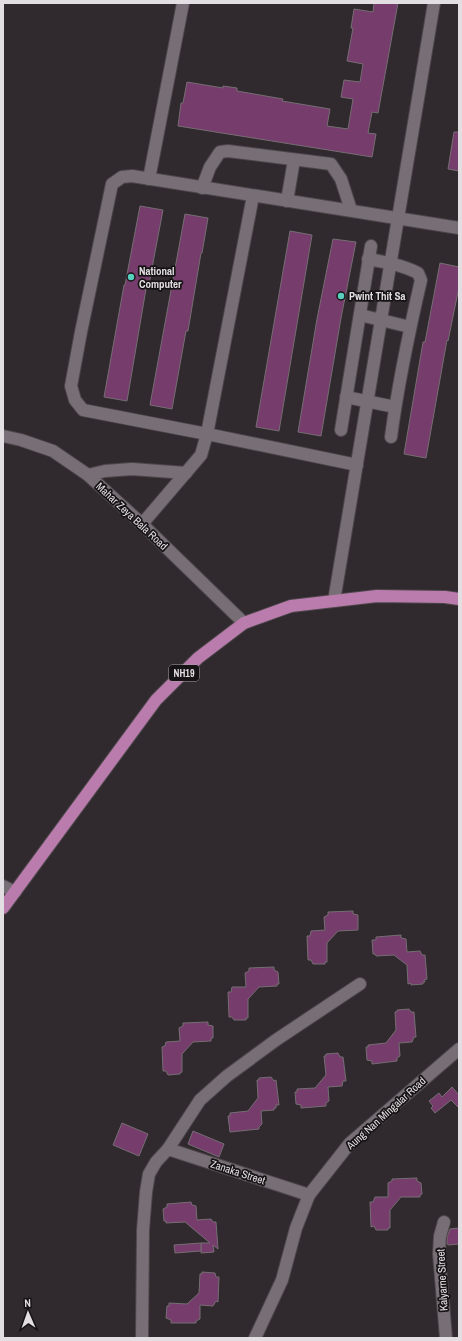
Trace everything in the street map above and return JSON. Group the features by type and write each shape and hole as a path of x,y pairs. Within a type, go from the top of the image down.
{"highway":[{"name":"NH19","path":"3,908 156,700 198,658 244,623 290,606 377,596 445,597 459,599"}],"street":[{"path":"149,179 183,3"},
{"path":"334,601 434,3"},
{"path":"202,188 210,167 220,152 228,150 331,164 341,179 351,210"},
{"path":"287,201 294,160"},
{"path":"357,465 83,410 75,400 71,386 112,184 122,177 132,176 253,196 398,217 459,228"},
{"path":"142,524 201,455 207,434 253,196"},
{"path":"341,430 371,246"},
{"path":"368,260 390,263 410,269 418,273 420,280 395,407 391,437"},
{"path":"360,315 410,327"},
{"path":"346,397 395,407"},
{"name":"Mahar Zeya Bala Road","path":"3,436 21,440 53,451 88,475 142,524 244,623"},
{"path":"88,475 105,471 132,469 186,473"},
{"path":"3,886 15,892"},
{"path":"142,1338 142,1230 149,1174 156,1162 168,1150 200,1100 226,1076 276,1040 360,984"},
{"name":"Aung Nan Mingalar Road","path":"255,1338 282,1280 296,1228 309,1195 350,1143 459,1049"},
{"name":"Zanaka Street","path":"168,1150 309,1195"},
{"name":"Kalyarne Street","path":"444,1222 440,1236 438,1254 446,1338"}],"building":[{"path":"374,3 398,3 378,113 372,112 368,133 376,134 372,157 178,126 181,103 183,103 187,82 223,88 223,86 237,88 237,91 283,99 282,101 330,109 327,126 348,129 353,99 341,97 344,80 360,82 363,64 347,61 353,28 351,28 354,9 373,12"},
{"path":"454,132 459,132 459,171 448,169"},
{"path":"140,206 163,210 149,284 147,283 127,401 104,397"},
{"path":"185,214 208,218 188,331 186,331 172,409 150,405"},
{"path":"290,231 312,235 279,431 256,427"},
{"path":"333,239 356,242 341,318 321,436 298,432 317,319"},
{"path":"440,263 459,267 459,287 448,341 447,340 426,458 404,454 423,342 425,342"},
{"path":"353,911 353,914 358,915 358,930 338,931 327,943 327,962 325,962 325,964 313,964 311,960 308,960 307,936 310,936 311,931 325,930 324,917 328,915 328,912"},
{"path":"401,935 401,938 406,939 407,952 420,951 422,955 425,955 427,979 424,980 425,982 423,982 423,984 408,984 407,965 394,955 376,956 373,954 372,940 376,940 376,937"},
{"path":"274,967 274,970 278,972 279,984 277,984 277,986 259,987 248,999 248,1018 246,1018 246,1020 234,1020 232,1017 229,1017 228,992 231,992 232,987 246,987 245,973 249,971 249,968"},
{"path":"409,1009 411,1012 414,1012 416,1037 414,1037 412,1042 399,1043 400,1056 397,1058 397,1061 372,1064 372,1061 367,1060 366,1047 368,1047 368,1045 386,1043 396,1030 395,1012 397,1012 397,1010"},
{"path":"208,1022 208,1025 213,1026 213,1038 211,1038 211,1041 193,1042 182,1054 182,1072 180,1074 168,1075 166,1071 163,1071 162,1047 165,1046 166,1042 180,1041 179,1028 183,1026 183,1023"},
{"path":"338,1053 340,1057 343,1057 346,1081 343,1081 342,1086 328,1087 329,1101 326,1103 326,1106 301,1108 301,1105 296,1104 295,1092 297,1092 297,1089 315,1088 326,1075 324,1056 326,1056 326,1054"},
{"path":"271,1077 274,1081 276,1080 279,1105 276,1105 274,1110 261,1111 262,1124 259,1129 230,1132 228,1116 230,1116 230,1113 248,1111 258,1098 257,1080 259,1080 259,1078"},
{"path":"452,1087 459,1095 459,1108 451,1100 435,1113 431,1108 433,1106 429,1101 439,1093 442,1097"},
{"path":"122,1123 148,1134 139,1156 113,1145"},
{"path":"193,1131 224,1144 219,1157 188,1144"},
{"path":"417,1178 417,1181 421,1183 422,1194 420,1197 401,1197 390,1210 390,1228 388,1228 388,1230 376,1230 374,1226 371,1227 370,1202 373,1202 375,1197 388,1197 388,1183 392,1181 392,1179"},
{"path":"191,1202 192,1205 196,1206 197,1220 211,1219 213,1222 216,1222 218,1249 213,1245 214,1252 201,1253 201,1243 210,1243 185,1222 166,1223 166,1221 164,1221 163,1209 167,1207 167,1204"},
{"path":"459,1228 459,1244 448,1245 447,1237 450,1229"},
{"path":"201,1243 201,1251 175,1253 174,1245"},
{"path":"202,1272 215,1273 216,1277 219,1277 218,1302 216,1301 213,1306 200,1305 200,1319 196,1321 196,1323 171,1323 171,1320 166,1318 167,1306 169,1306 169,1303 187,1304 199,1293 200,1274 202,1274"}],"place":[{"name":"National Computer","path":"131,277"},
{"name":"Pwint Thit Sa","path":"341,296"}]}
